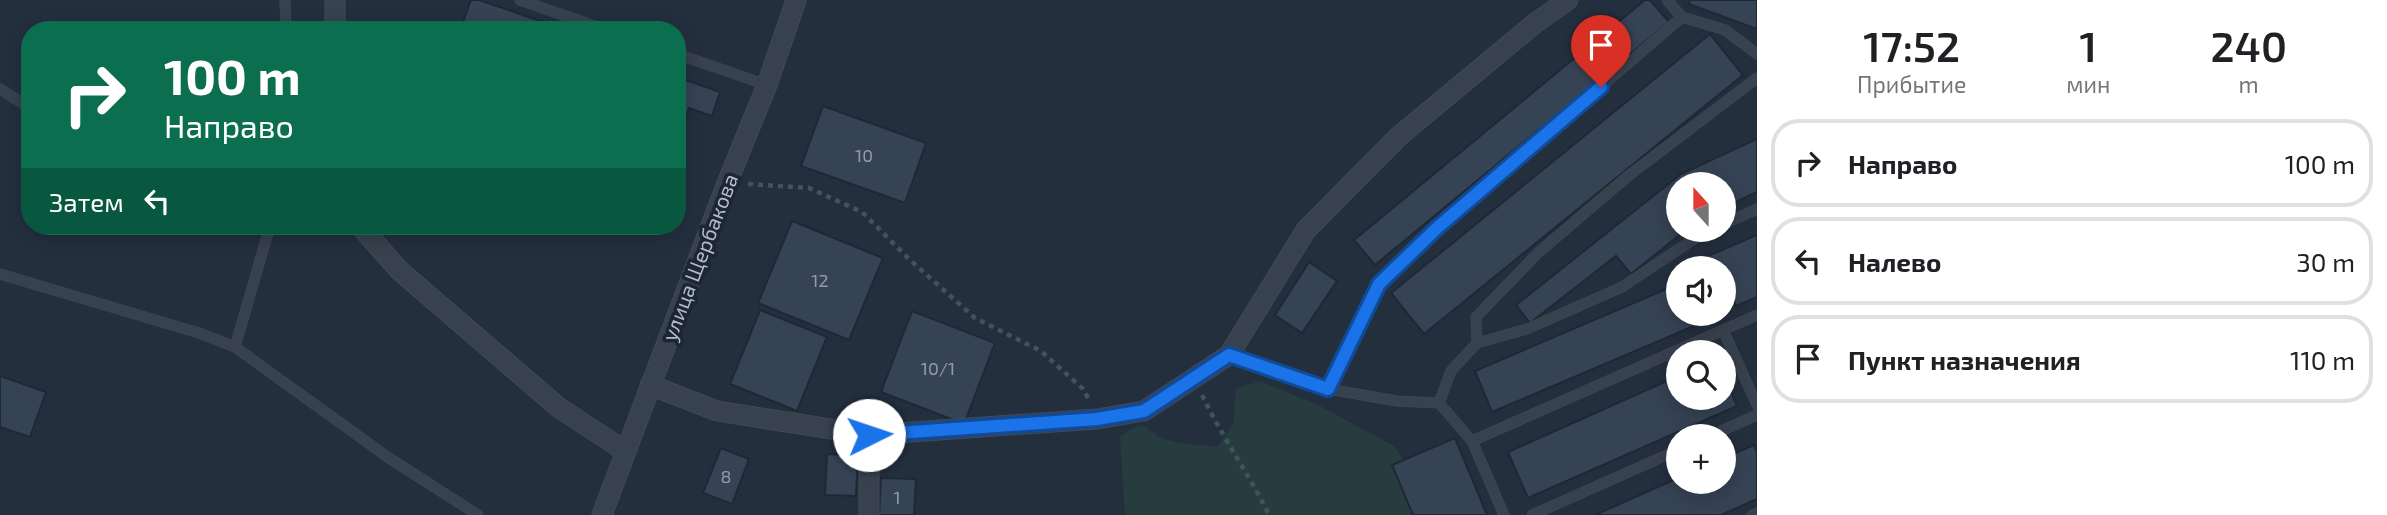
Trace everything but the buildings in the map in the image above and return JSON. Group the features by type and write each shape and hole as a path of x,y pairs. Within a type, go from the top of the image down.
{"street":[{"path":"335,0 335,21"},
{"name":"улица Щербакова","path":"601,515 767,85 796,0"},
{"path":"650,385 718,411 869,435 1097,419 1144,411 1229,355 1306,230 1398,137 1534,24 1568,0"},
{"path":"368,235 400,271 558,407 625,451"},
{"path":"869,435 869,515"}],"lane":[{"path":"285,0 286,21"},
{"path":"520,0 581,21"},
{"path":"1667,0 1682,17 1725,30 1757,54"},
{"path":"1328,389 1379,284 1437,228 1682,17"},
{"path":"686,57 767,85"},
{"path":"1477,344 1476,317 1538,253 1628,176 1757,78"},
{"path":"0,89 21,102"},
{"path":"1736,219 1757,209"},
{"path":"235,347 267,235"},
{"path":"1439,403 1451,371 1477,344 1527,329 1622,287 1690,242"},
{"path":"0,274 199,333 235,347 389,458 478,515"},
{"path":"1472,441 1757,315"},
{"path":"1723,330 1757,405"},
{"path":"1229,355 1328,389 1398,401 1439,403 1472,441 1504,515"},
{"path":"1736,424 1757,415"},
{"path":"1532,515 1666,455"},
{"path":"1752,515 1757,513"}],"path":[{"path":"727,183 809,188 862,212 909,259 975,318 1041,351 1083,389 1097,419"},
{"path":"1195,379 1217,427 1269,515"}],"green space":[{"path":"1260,381 1320,406 1394,446 1411,471 1416,515 1125,515 1120,436 1142,426 1174,442 1217,447 1233,424 1236,389"}],"route":[{"path":"869,435 1097,419 1144,411 1229,355 1328,389 1379,284 1437,228 1601,87"}]}
